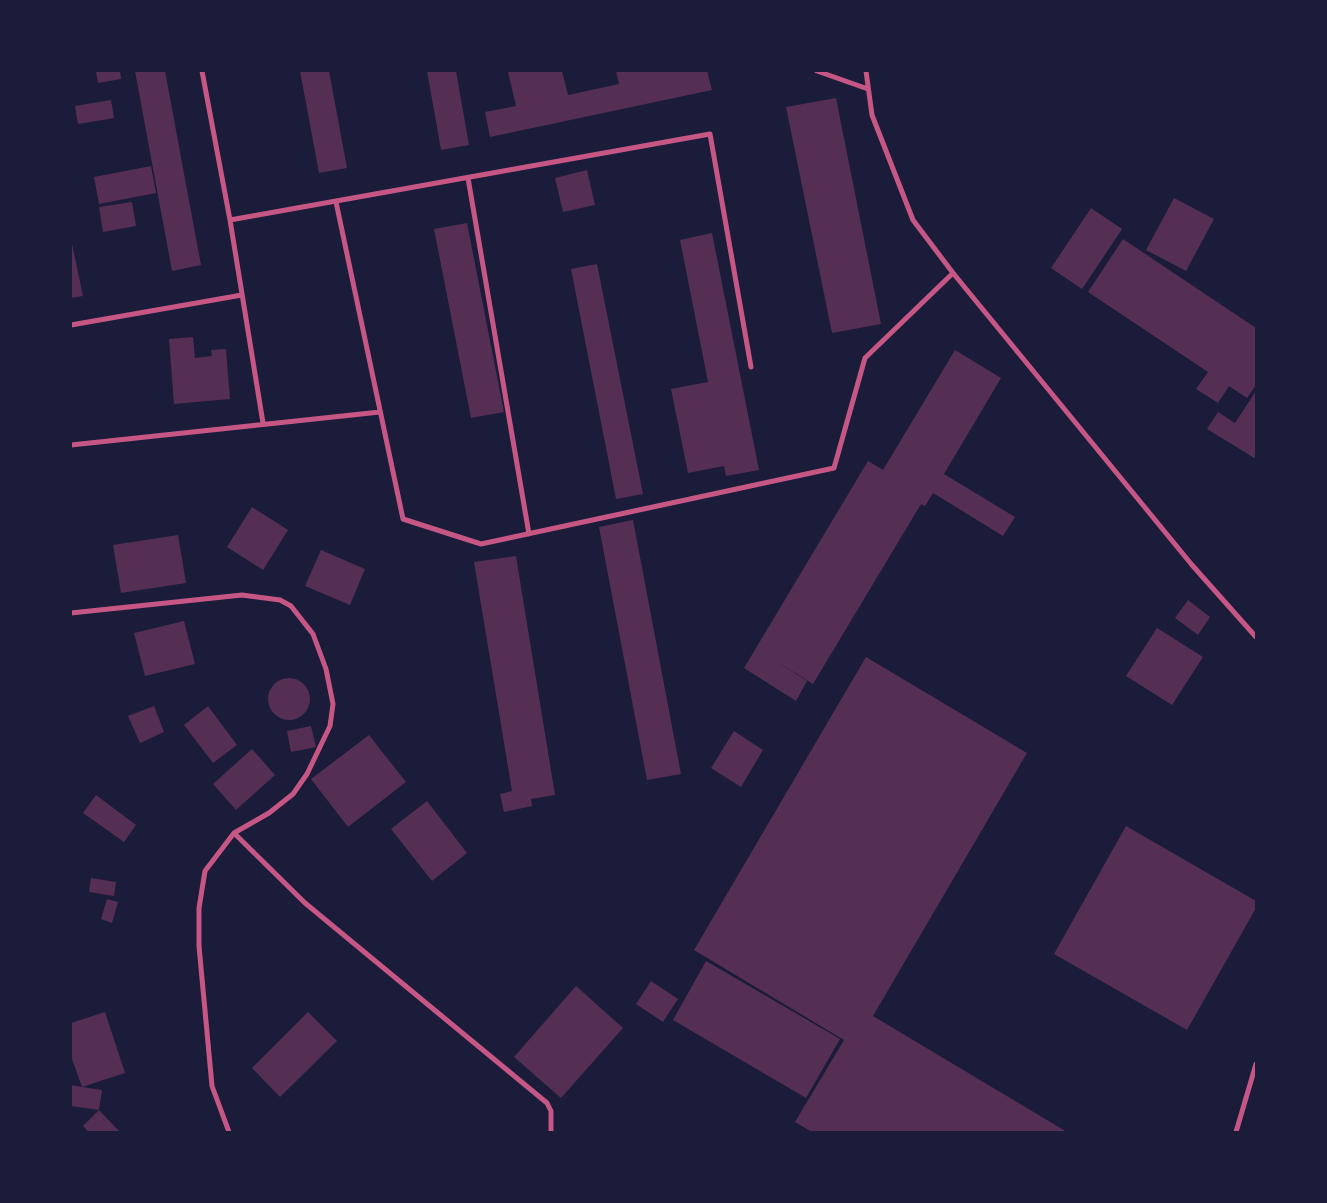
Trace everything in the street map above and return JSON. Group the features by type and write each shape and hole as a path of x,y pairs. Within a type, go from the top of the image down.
{"street":[{"path":"202,71 230,220 263,423"},
{"path":"817,71 868,89"},
{"path":"866,71 872,115 913,220 953,273 1192,565 1256,637"},
{"path":"230,220 710,134 751,367"},
{"path":"468,178 529,534"},
{"path":"336,202 403,519 481,544 834,468 865,358 953,273"},
{"path":"71,325 242,295"},
{"path":"71,445 380,412"},
{"path":"71,613 242,595 280,600 291,606 313,634 326,670 333,704 330,726 308,774 293,794 269,813 234,833 205,871 199,908 199,946 212,1086 229,1132"},
{"path":"234,833 305,903 547,1103 551,1111 551,1132"},
{"path":"1236,1132 1256,1064"}],"building":[{"path":"96,71 120,71 121,79 98,83"},
{"path":"135,71 165,71 201,265 172,271"},
{"path":"300,71 329,71 347,168 319,173"},
{"path":"427,71 456,71 469,145 441,150"},
{"path":"562,71 568,95 619,84 616,71 707,71 712,90 490,137 485,112 516,106 508,72"},
{"path":"836,98 881,324 832,333 786,107"},
{"path":"111,100 114,118 78,124 75,106"},
{"path":"151,166 156,193 99,204 94,177"},
{"path":"587,170 595,205 563,212 555,178"},
{"path":"1174,198 1214,219 1186,271 1146,250"},
{"path":"132,202 136,226 103,232 99,207"},
{"path":"1091,208 1122,229 1082,289 1051,268"},
{"path":"467,223 504,412 471,418 434,229"},
{"path":"712,233 759,470 726,476 724,466 688,473 671,389 708,382 680,240"},
{"path":"71,239 83,296 71,298"},
{"path":"1123,239 1256,328 1256,385 1247,398 1229,386 1218,403 1196,389 1208,372 1088,292"},
{"path":"597,264 643,494 616,499 571,269"},
{"path":"193,337 195,358 212,356 211,350 226,349 230,399 174,404 169,339"},
{"path":"955,350 1001,378 944,474 1015,517 1003,536 933,493 925,506 921,504 813,684 774,660 807,681 796,701 744,668 868,461 883,470"},
{"path":"1256,391 1256,459 1207,429 1218,412 1235,423"},
{"path":"252,507 288,530 263,570 227,547"},
{"path":"633,520 681,774 647,780 599,527"},
{"path":"178,535 186,583 121,593 113,545"},
{"path":"321,550 365,569 350,605 305,586"},
{"path":"516,556 555,795 531,799 532,806 504,812 500,794 512,791 474,562"},
{"path":"1188,600 1210,617 1198,635 1175,618"},
{"path":"184,621 195,664 145,676 134,633"},
{"path":"1157,628 1203,657 1172,705 1126,676"},
{"path":"866,657 1027,753 873,1016 1067,1132 812,1132 795,1122 844,1040 694,950"},
{"path":"293,678 301,681 307,687 310,699 307,711 301,717 285,720 277,717 271,711 268,695 271,687 277,681"},
{"path":"154,706 164,732 140,743 128,716"},
{"path":"208,706 237,745 213,763 184,725"},
{"path":"311,726 316,747 291,752 287,731"},
{"path":"734,731 763,750 741,787 711,768"},
{"path":"369,735 406,782 348,827 311,779"},
{"path":"252,749 275,775 236,810 213,784"},
{"path":"96,795 136,825 124,842 83,813"},
{"path":"427,801 467,853 432,881 391,829"},
{"path":"1126,826 1256,901 1256,908 1187,1030 1054,954"},
{"path":"91,878 116,882 114,896 89,892"},
{"path":"107,899 118,902 112,923 101,919"},
{"path":"706,961 840,1039 806,1098 673,1020"},
{"path":"651,981 678,999 663,1022 636,1004"},
{"path":"576,986 623,1028 561,1098 514,1057"},
{"path":"105,1012 125,1073 82,1087 71,1056 71,1023"},
{"path":"308,1012 337,1041 280,1097 252,1068"},
{"path":"71,1085 102,1090 99,1110 71,1106"},
{"path":"99,1110 120,1132 89,1132 83,1126"}]}
